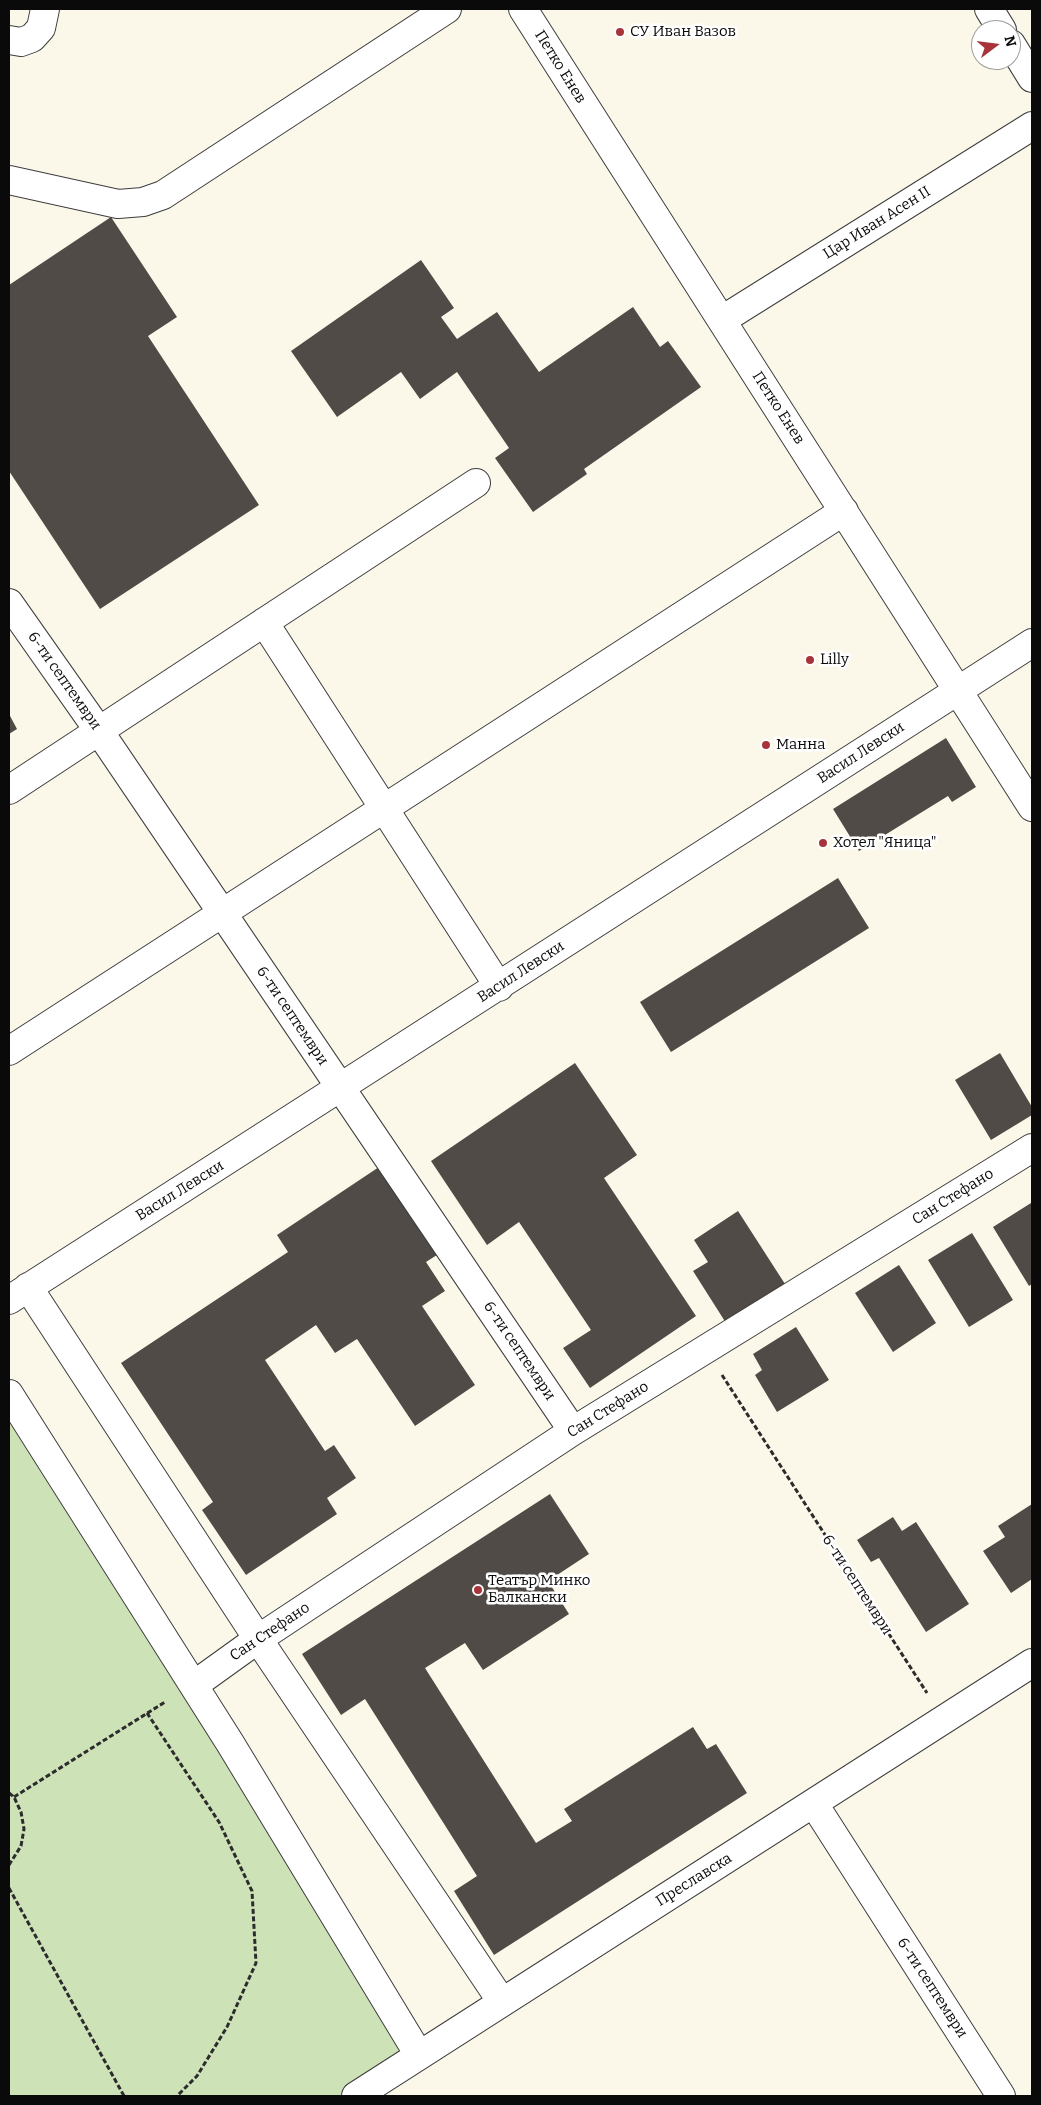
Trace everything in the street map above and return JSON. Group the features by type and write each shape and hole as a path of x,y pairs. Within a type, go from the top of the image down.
{"street":[{"path":"9,40 21,42 32,38 41,28 45,9"},
{"path":"9,180 118,204 144,202 163,195 447,9"},
{"name":"Петко Енев","path":"523,9 1032,807"},
{"path":"989,9 996,20"},
{"path":"1021,60 1032,78"},
{"name":"Цар Иван Асен II","path":"722,320 1032,126"},
{"path":"9,790 476,483"},
{"path":"9,1051 844,511"},
{"name":"6-ти септември","path":"9,603 99,731 573,1431"},
{"path":"264,622 498,987"},
{"name":"Васил Левски","path":"14,1296 1032,643"},
{"name":"Сан Стефано","path":"194,1684 258,1639 573,1431 1032,1148"},
{"path":"14,1296 258,1639 502,2002"},
{"path":"9,1394 194,1684 419,2056"},
{"name":"Преславска","path":"356,2096 1032,1663"},
{"name":"6-ти септември","path":"814,1804 1001,2096"}],"path":[{"name":"6-ти септември","path":"705,1349 944,1720"},
{"path":"14,1797 194,1684"},
{"path":"147,1713 219,1822 252,1891 256,1963 227,2028 197,2076 178,2096"},
{"path":"9,1793 14,1797 21,1812 24,1829 21,1846 9,1864"},
{"path":"9,1888 124,2096"}],"green space":[{"path":"9,1394 419,2055 356,2096 9,2096"}],"building":[{"path":"111,217 177,317 148,336 259,505 100,609 9,471 9,285"},
{"path":"421,260 454,308 441,317 457,339 497,312 539,372 633,307 660,347 668,341 701,387 584,469 587,474 533,512 495,458 509,448 457,372 420,399 401,372 337,417 291,351"},
{"path":"9,714 17,729 9,734"},
{"path":"946,738 976,787 952,802 948,796 859,851 833,809"},
{"path":"838,878 869,928 671,1052 640,1002"},
{"path":"1000,1053 1032,1107 1032,1115 991,1140 955,1080"},
{"path":"575,1063 637,1155 604,1178 696,1316 590,1388 563,1348 591,1330 519,1222 487,1245 431,1161"},
{"path":"382,1165 440,1253 426,1262 445,1291 422,1306 475,1385 415,1426 357,1339 335,1353 316,1325 265,1360 325,1451 334,1445 356,1478 327,1498 337,1514 246,1575 202,1510 213,1502 121,1363 288,1252 277,1235"},
{"path":"1031,1203 1032,1284 1029,1286 993,1227"},
{"path":"738,1211 785,1284 726,1323 693,1271 708,1262 694,1240"},
{"path":"972,1233 1013,1300 969,1327 928,1260"},
{"path":"899,1265 936,1323 893,1352 855,1293"},
{"path":"796,1327 829,1380 777,1412 755,1375 762,1370 753,1354"},
{"path":"550,1494 589,1554 548,1581 569,1614 483,1670 465,1643 425,1668 536,1843 572,1821 564,1809 693,1727 707,1749 716,1744 747,1793 494,1955 454,1891 477,1876 365,1699 341,1715 302,1654"},
{"path":"1032,1504 1032,1579 1011,1593 983,1551 1005,1537 998,1526"},
{"path":"893,1517 902,1531 916,1522 969,1604 926,1632 879,1558 871,1562 857,1540"}],"place":[{"name":"СУ Иван Вазов","path":"620,32"},
{"name":"Lilly","path":"810,660"},
{"name":"Манна","path":"766,745"},
{"name":"Хотел \"Яница\"","path":"823,843"},
{"name":"Театър Минко Балкански","path":"478,1590"}]}
